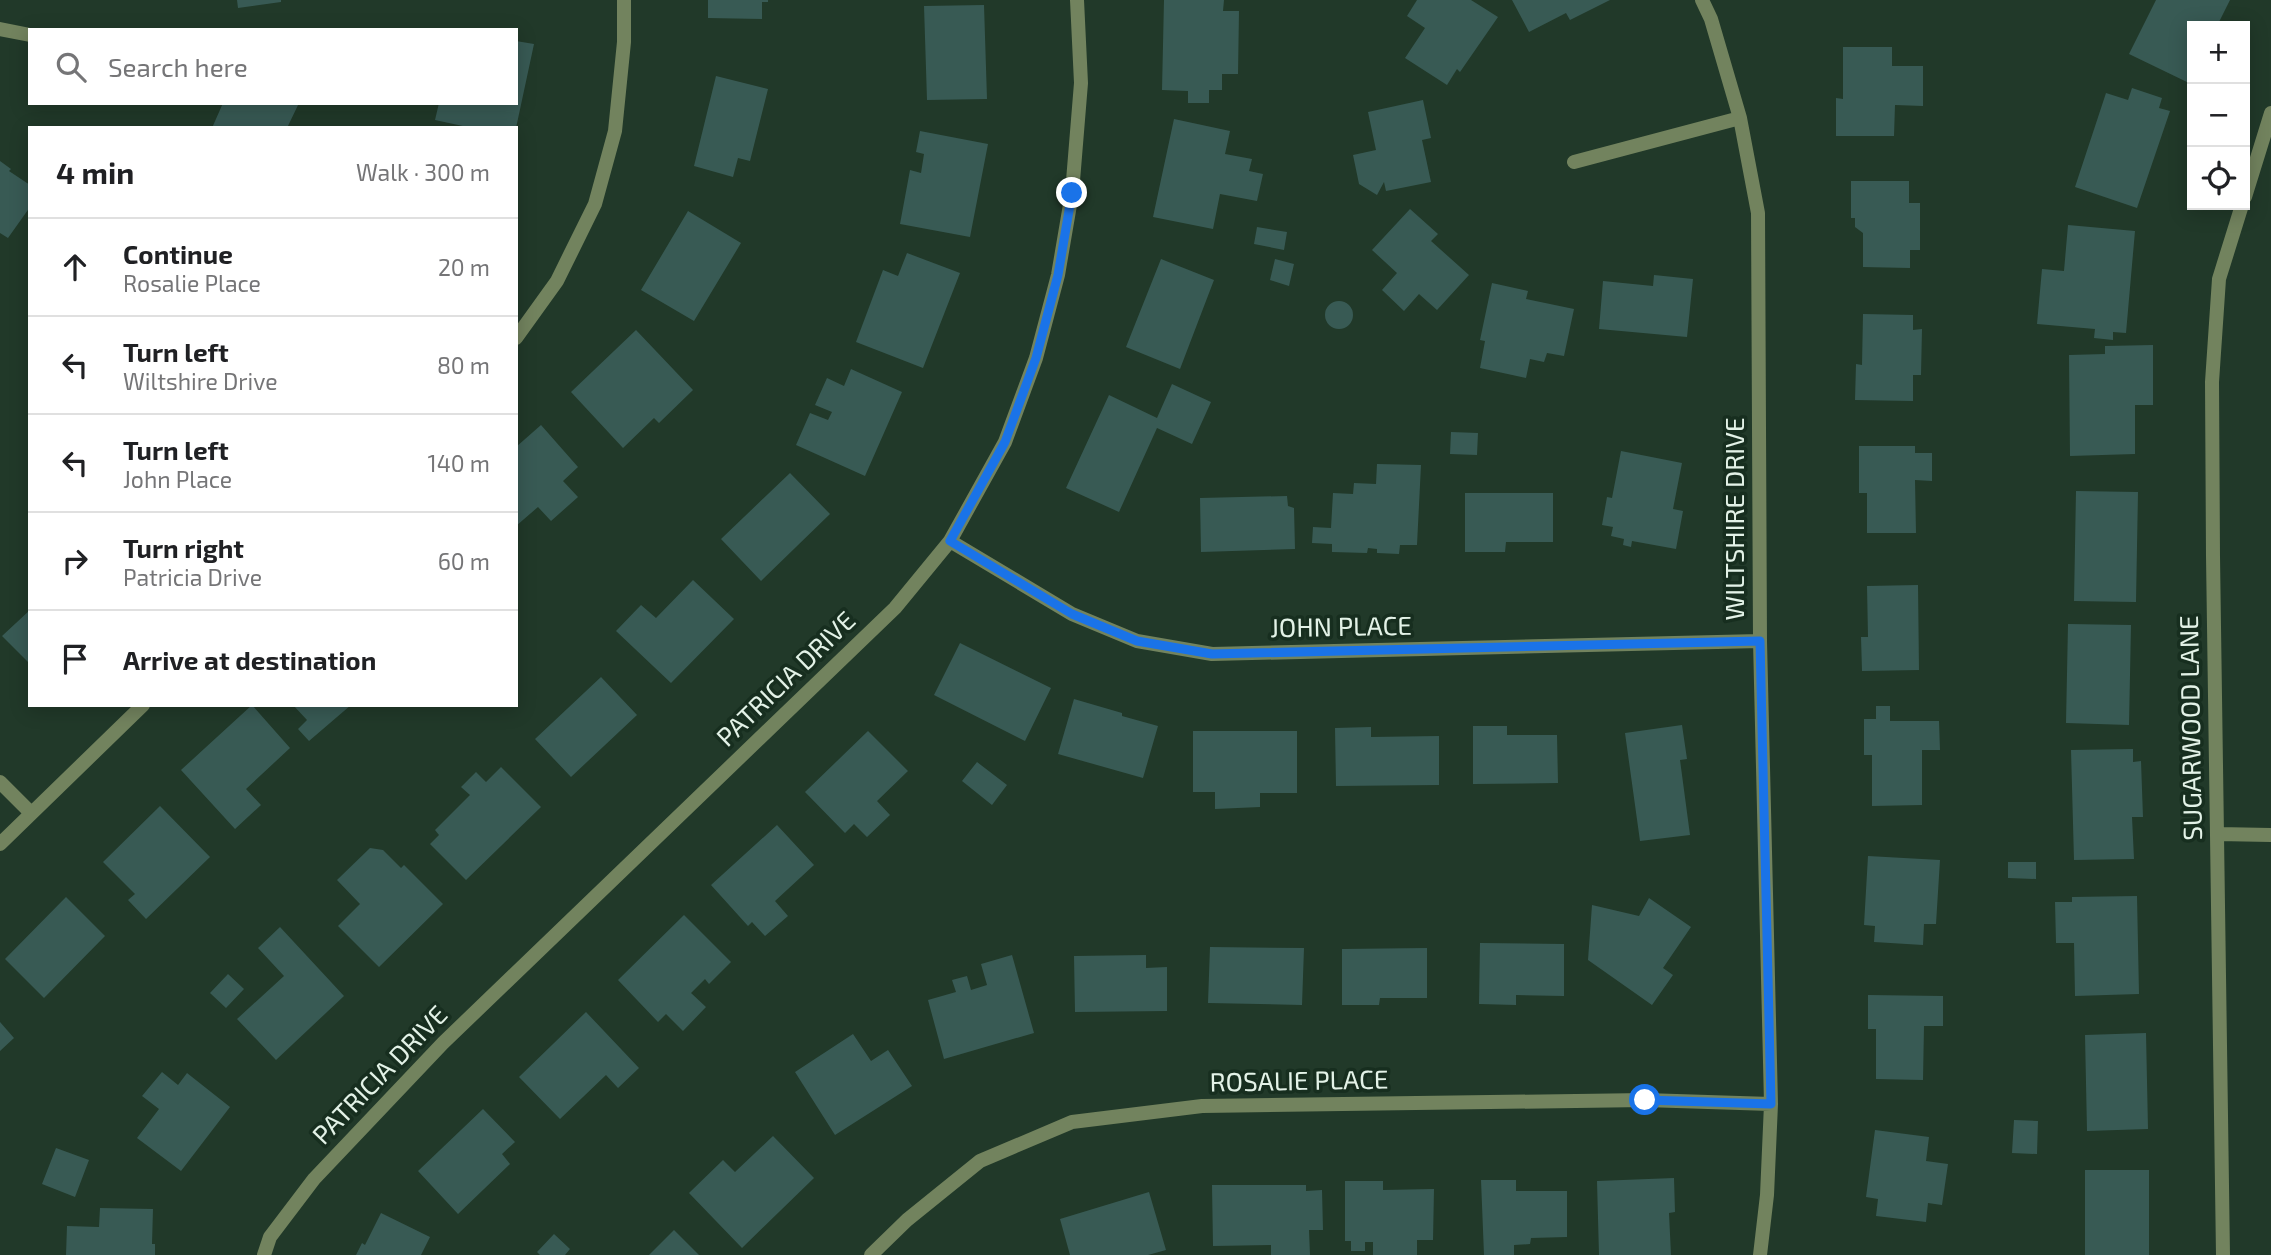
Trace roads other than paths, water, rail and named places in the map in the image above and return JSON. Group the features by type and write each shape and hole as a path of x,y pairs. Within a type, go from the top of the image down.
{"street":[{"path":"518,335 557,281 595,204 615,131 624,42 624,0"},
{"name":"PATRICIA DRIVE","path":"264,1255 270,1237 314,1179 443,1043 895,608 950,541 1005,442 1036,358 1058,275 1072,193 1081,83 1077,0"},
{"name":"WILTSHIRE DRIVE","path":"1702,0 1711,19 1740,118 1758,213 1760,641 1771,1104 1767,1195 1760,1255"},
{"path":"0,29 28,36"},
{"path":"2250,181 2271,113"},
{"path":"1574,162 1740,118"},
{"name":"SUGARWOOD LANE","path":"2223,1255 2212,382 2219,279 2240,210"},
{"name":"JOHN PLACE","path":"950,541 1072,614 1137,641 1212,654 1760,641"},
{"path":"0,844 140,707"},
{"path":"0,782 31,813"},
{"path":"2218,834 2271,835"},
{"name":"ROSALIE PLACE","path":"871,1255 907,1220 980,1161 1072,1122 1202,1106 1645,1100 1771,1104"}]}
